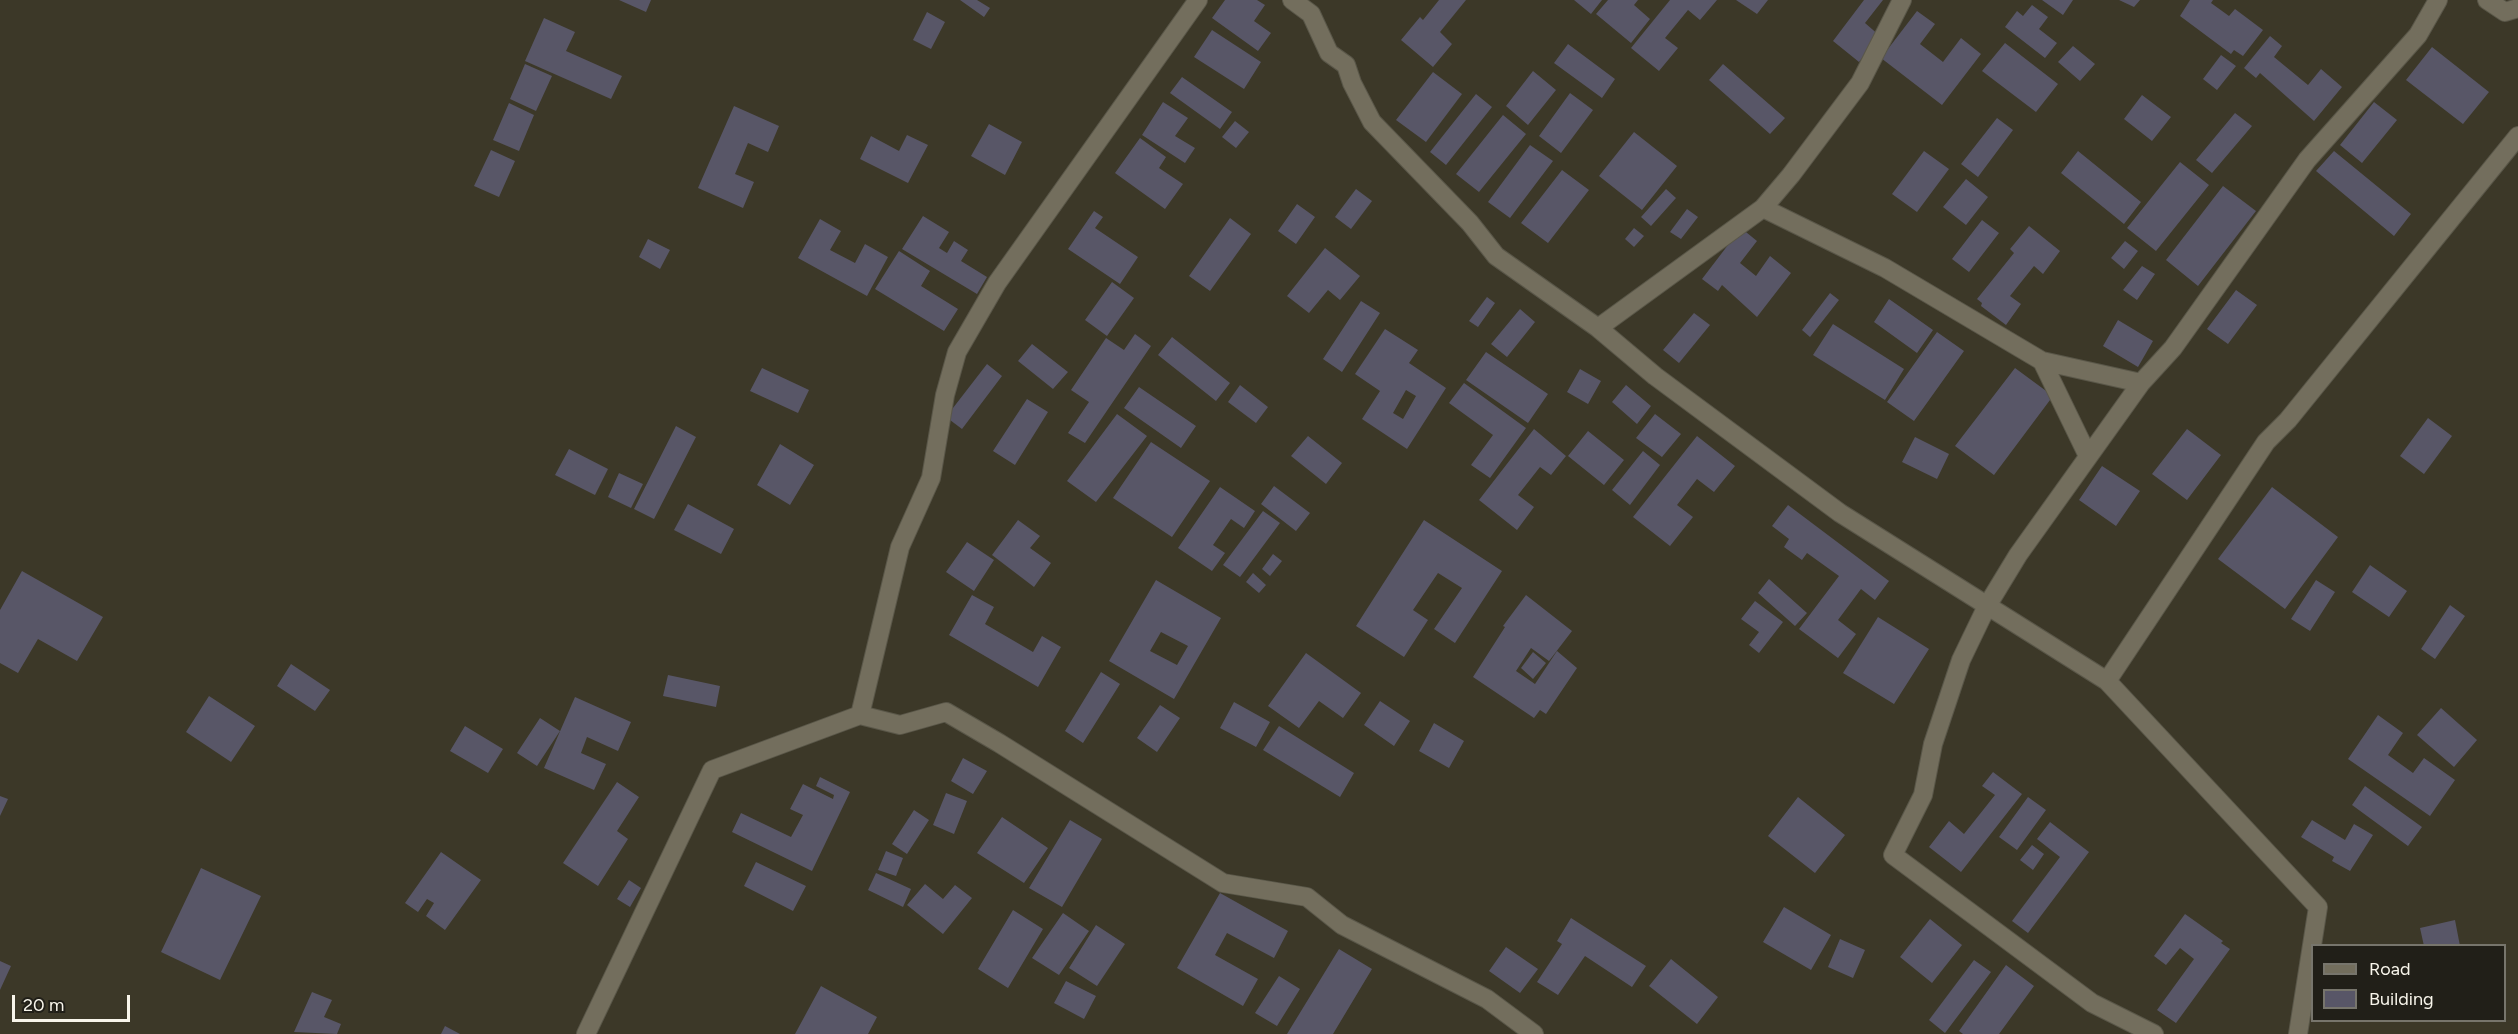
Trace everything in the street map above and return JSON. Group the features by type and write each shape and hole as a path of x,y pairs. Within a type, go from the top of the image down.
{"street":[{"path":"860,715 900,547 931,478 945,395 957,352 997,283 1198,0"},
{"path":"1292,0 1311,14 1329,53 1346,65 1352,83 1372,122 1470,224 1496,256 1598,328 1655,376 1840,513 2107,681 2318,907 2312,944"},
{"path":"1598,328 1763,208 1791,175 1860,83 1902,0"},
{"path":"2154,1034 2092,1003 1893,855 1923,795 1933,744 1961,660 1987,606 2018,555 2141,383 2173,348 2307,160 2418,35 2438,0"},
{"path":"2487,0 2505,12 2518,8"},
{"path":"2107,681 2266,442 2288,420 2518,136"},
{"path":"1763,208 1885,268 2042,361 2141,383"},
{"path":"2042,361 2088,456"},
{"path":"586,1034 712,770 860,715 900,725 946,712 1223,884 1307,897 1342,925 1487,999 1534,1034"},
{"path":"2298,1034 2311,951"}],"building":[{"path":"619,0 651,0 646,12"},
{"path":"960,0 977,0 990,8 984,17"},
{"path":"1225,0 1257,0 1265,5 1254,21 1271,33 1258,51 1212,18"},
{"path":"1439,0 1466,0 1440,32 1452,44 1433,67 1401,40 1420,17 1423,20"},
{"path":"1574,0 1602,0 1591,14"},
{"path":"1608,0 1638,0 1634,5 1650,19 1631,43 1596,14"},
{"path":"1670,0 1717,0 1700,20 1688,10 1665,38 1678,48 1659,71 1631,48"},
{"path":"1736,0 1768,0 1757,14"},
{"path":"1864,0 1883,0 1865,23 1880,36 1859,62 1833,41"},
{"path":"2042,0 2073,0 2063,15"},
{"path":"2119,0 2140,0 2134,7"},
{"path":"2190,0 2213,0 2211,3 2229,16 2235,9 2263,30 2243,56 2234,50 2231,54 2180,16"},
{"path":"2032,5 2048,17 2039,29 2057,43 2045,58 2005,27 2017,11 2023,16"},
{"path":"1917,11 1935,24 1920,44 1943,62 1961,38 1981,54 1942,105 1881,58"},
{"path":"927,12 945,22 931,49 913,40"},
{"path":"544,18 575,32 566,51 622,76 611,99 525,61"},
{"path":"1212,30 1261,62 1244,89 1194,57"},
{"path":"2270,36 2282,46 2274,57 2308,85 2321,69 2342,87 2314,121 2260,73 2256,78 2244,68"},
{"path":"2005,43 2058,84 2036,112 1982,71"},
{"path":"1568,44 1615,79 1602,98 1554,63"},
{"path":"2073,46 2095,64 2080,81 2058,62"},
{"path":"2432,47 2489,92 2463,124 2406,80"},
{"path":"2221,55 2236,66 2217,90 2203,79"},
{"path":"525,64 552,76 536,111 510,99"},
{"path":"1723,64 1785,118 1770,134 1709,80"},
{"path":"1533,71 1556,90 1528,125 1506,106"},
{"path":"1433,72 1462,94 1426,142 1396,120"},
{"path":"1182,77 1232,112 1220,129 1170,93"},
{"path":"1570,93 1593,110 1561,153 1539,136"},
{"path":"1476,94 1492,107 1446,165 1430,152"},
{"path":"2142,95 2171,117 2152,141 2124,119"},
{"path":"1163,102 1188,118 1175,136 1195,148 1185,163 1142,135"},
{"path":"2374,102 2397,120 2362,163 2340,145"},
{"path":"509,103 534,115 519,151 493,140"},
{"path":"734,106 779,126 768,152 748,143 735,174 754,182 743,208 698,188"},
{"path":"2235,113 2252,126 2212,173 2196,160"},
{"path":"1503,115 1526,134 1479,192 1456,174"},
{"path":"1997,118 2013,130 1978,177 1961,164"},
{"path":"1235,121 1249,132 1236,148 1222,137"},
{"path":"989,124 1022,142 1005,175 971,156"},
{"path":"1634,132 1677,166 1642,210 1599,176"},
{"path":"907,135 928,145 908,183 860,159 871,136 899,151"},
{"path":"1140,138 1166,157 1159,168 1183,184 1165,209 1115,173"},
{"path":"1530,145 1553,161 1510,218 1488,202"},
{"path":"491,150 515,161 499,197 474,186"},
{"path":"1924,151 1949,169 1917,212 1892,194"},
{"path":"2078,151 2141,202 2124,224 2061,173"},
{"path":"2334,151 2411,214 2394,236 2316,171"},
{"path":"2180,162 2209,185 2156,251 2127,228"},
{"path":"1562,170 1589,190 1548,243 1521,223"},
{"path":"1966,179 1988,197 1966,225 1943,207"},
{"path":"2223,186 2256,211 2198,286 2166,260"},
{"path":"1356,189 1372,201 1351,229 1335,217"},
{"path":"1666,189 1676,198 1651,226 1641,217"},
{"path":"1297,204 1315,217 1296,244 1278,231"},
{"path":"1687,209 1698,217 1681,239 1670,232"},
{"path":"1094,211 1103,217 1095,228 1138,257 1120,284 1068,249"},
{"path":"923,216 949,232 939,248 947,253 954,241 968,250 961,261 987,277 977,294 902,249"},
{"path":"1230,218 1251,234 1210,291 1189,276"},
{"path":"820,219 841,231 830,250 855,263 865,244 888,257 867,296 798,258"},
{"path":"1982,220 1999,233 1969,272 1952,259"},
{"path":"2029,226 2060,251 2043,274 2034,266 2010,296 2021,304 2006,325 1981,306 1982,303 1977,299 2014,253 2010,249"},
{"path":"1634,228 1644,236 1634,247 1625,239"},
{"path":"1741,228 1757,241 1740,263 1756,276 1770,256 1791,273 1757,317 1722,285 1718,291 1702,279"},
{"path":"648,239 670,250 660,269 639,257"},
{"path":"2125,241 2138,251 2124,269 2111,258"},
{"path":"1325,248 1360,276 1340,300 1328,290 1309,313 1287,296"},
{"path":"899,251 930,271 921,286 958,309 944,331 875,289"},
{"path":"2142,266 2155,274 2137,300 2123,290"},
{"path":"1112,282 1134,298 1107,336 1085,320"},
{"path":"2236,290 2257,305 2228,344 2207,329"},
{"path":"1830,293 1839,300 1810,337 1802,330"},
{"path":"1487,297 1495,303 1478,327 1469,321"},
{"path":"1889,299 1933,330 1917,353 1874,322"},
{"path":"1361,301 1380,313 1342,372 1323,359"},
{"path":"1520,309 1535,322 1507,357 1491,344"},
{"path":"1694,313 1710,325 1679,363 1663,350"},
{"path":"2118,320 2153,341 2138,367 2103,346"},
{"path":"1833,324 1904,369 1885,400 1813,355"},
{"path":"1385,329 1418,350 1409,363 1446,388 1407,449 1362,419 1380,391 1355,374","holes":["1406,390 1416,396 1403,419 1393,413"]},
{"path":"1937,332 1964,351 1914,421 1887,402"},
{"path":"1135,334 1151,346 1085,443 1068,433 1089,402 1071,390 1106,338 1124,350"},
{"path":"1172,337 1230,383 1216,401 1158,355"},
{"path":"1032,344 1068,372 1053,389 1018,361"},
{"path":"1486,352 1548,394 1528,423 1466,380"},
{"path":"987,364 1002,376 962,429 946,417"},
{"path":"762,368 809,390 798,413 750,391"},
{"path":"2015,368 2053,396 1994,475 1955,446"},
{"path":"1580,369 1601,381 1588,404 1567,392"},
{"path":"1464,383 1526,428 1490,478 1471,465 1493,435 1449,403"},
{"path":"1240,385 1268,407 1256,423 1228,402"},
{"path":"1626,385 1651,406 1637,424 1612,402"},
{"path":"1139,387 1196,426 1181,448 1124,408"},
{"path":"1027,399 1048,412 1015,465 993,451"},
{"path":"1117,414 1147,436 1096,502 1067,481"},
{"path":"1655,414 1681,434 1662,457 1636,438"},
{"path":"2428,418 2452,436 2424,474 2400,456"},
{"path":"676,426 696,437 654,519 634,509"},
{"path":"1534,429 1566,456 1551,475 1540,467 1518,495 1534,507 1517,530 1479,500"},
{"path":"2187,429 2221,455 2187,500 2152,474"},
{"path":"1588,431 1624,460 1604,485 1568,456"},
{"path":"1308,436 1342,463 1326,484 1291,456"},
{"path":"1697,436 1735,466 1714,492 1697,479 1677,505 1693,517 1670,546 1633,517"},
{"path":"1915,437 1949,454 1937,479 1902,462"},
{"path":"1151,442 1210,481 1172,537 1113,498"},
{"path":"780,444 814,465 790,505 757,485"},
{"path":"569,449 608,469 595,495 555,475"},
{"path":"1643,451 1660,465 1630,505 1612,490"},
{"path":"2102,466 2140,491 2116,526 2079,500"},
{"path":"619,473 643,484 631,508 608,497"},
{"path":"1274,486 1310,513 1296,531 1261,504"},
{"path":"1220,487 1255,511 1244,528 1231,519 1213,545 1225,553 1212,571 1178,548"},
{"path":"2272,487 2338,537 2285,609 2218,559"},
{"path":"688,504 734,529 721,554 674,530"},
{"path":"1788,505 1889,581 1875,600 1861,589 1838,620 1856,634 1838,658 1799,629 1839,576 1807,553 1802,560 1784,547 1789,539 1772,526"},
{"path":"1263,511 1280,523 1240,577 1223,565"},
{"path":"1018,520 1040,536 1030,548 1051,563 1034,587 992,555"},
{"path":"1424,520 1502,571 1455,643 1434,629 1462,588 1438,573 1413,610 1428,620 1404,657 1356,626"},
{"path":"967,542 994,560 974,591 946,572"},
{"path":"1273,554 1282,561 1270,576 1262,569"},
{"path":"2370,565 2407,591 2389,617 2352,592"},
{"path":"22,571 103,617 77,661 38,639 18,673 0,663 0,610"},
{"path":"1253,573 1266,585 1259,593 1246,582"},
{"path":"1769,579 1807,613 1795,626 1758,593"},
{"path":"1156,580 1221,618 1174,699 1109,661","holes":["1161,632 1188,646 1177,665 1150,651"]},
{"path":"2316,580 2335,592 2310,631 2291,619"},
{"path":"972,595 994,607 985,624 1033,652 1042,636 1061,647 1038,687 949,635"},
{"path":"1526,595 1572,631 1549,661 1531,648 1516,671 1535,684 1557,651 1577,668 1546,714 1540,710 1534,718 1473,677 1505,627 1503,626"},
{"path":"1755,601 1783,622 1759,653 1749,645 1759,632 1741,619"},
{"path":"2450,605 2465,616 2435,659 2421,649"},
{"path":"1878,617 1929,649 1894,704 1843,673"},
{"path":"1533,652 1546,663 1533,679 1521,668"},
{"path":"1306,653 1361,693 1343,718 1319,701 1299,728 1268,706"},
{"path":"291,664 330,690 315,711 277,686"},
{"path":"1101,672 1120,684 1083,743 1065,731"},
{"path":"668,675 720,686 716,707 663,696"},
{"path":"209,696 255,726 231,762 186,732"},
{"path":"575,697 631,722 618,751 587,737 581,753 606,764 594,790 544,768"},
{"path":"1380,701 1410,721 1394,746 1364,725"},
{"path":"1234,702 1270,722 1256,747 1220,728"},
{"path":"1160,705 1180,718 1157,752 1137,738"},
{"path":"2441,708 2477,740 2454,767 2417,735"},
{"path":"2378,715 2403,733 2388,755 2413,773 2424,758 2455,780 2430,816 2348,759"},
{"path":"540,718 560,731 537,766 517,753"},
{"path":"1434,723 1464,741 1449,768 1419,751"},
{"path":"465,726 503,749 488,773 450,751"},
{"path":"1279,726 1354,773 1340,797 1263,750"},
{"path":"963,758 987,771 973,794 951,781"},
{"path":"1993,772 2022,794 1961,872 1929,847 1949,821 1964,834 1995,795 1982,786"},
{"path":"820,777 850,792 812,871 732,832 741,813 791,837 803,815 790,809 803,784 833,799 834,795 816,786"},
{"path":"617,782 639,797 617,831 628,839 598,886 563,863"},
{"path":"2365,786 2422,827 2408,846 2352,805"},
{"path":"946,793 967,801 954,834 933,825"},
{"path":"0,796 8,799 0,816"},
{"path":"1798,797 1845,835 1815,873 1768,836"},
{"path":"2028,797 2046,810 2017,850 1999,837"},
{"path":"914,810 929,820 907,854 892,844"},
{"path":"1002,817 1048,848 1024,883 977,853"},
{"path":"1070,820 1102,839 1062,907 1029,888"},
{"path":"2312,820 2345,840 2354,824 2373,835 2350,871 2332,861 2334,857 2301,837"},
{"path":"2050,822 2089,852 2028,933 2012,921 2060,857 2037,839"},
{"path":"2032,845 2044,854 2033,870 2020,860"},
{"path":"886,851 903,858 896,876 878,870"},
{"path":"441,852 481,880 445,930 426,916 434,903 427,899 418,912 405,903"},
{"path":"756,862 806,886 793,911 744,886"},
{"path":"201,868 261,896 220,980 161,952"},
{"path":"876,873 911,889 903,907 868,890"},
{"path":"629,880 641,888 630,907 617,899"},
{"path":"925,884 943,899 955,885 972,898 943,934 907,905"},
{"path":"1220,893 1288,931 1274,958 1227,933 1215,955 1258,979 1243,1006 1177,968"},
{"path":"1784,907 1831,935 1811,970 1763,942"},
{"path":"1013,910 1043,929 1008,988 978,969"},
{"path":"1063,913 1089,931 1059,975 1032,958"},
{"path":"2185,914 2223,941 2221,943 2230,949 2176,1023 2157,1010 2194,959 2180,948 2166,965 2154,956"},
{"path":"1571,918 1646,966 1632,987 1585,956 1558,995 1537,982 1562,944 1557,941"},
{"path":"1930,919 1962,945 1932,983 1900,957"},
{"path":"2455,920 2460,944 2424,944 2420,928"},
{"path":"1096,925 1125,944 1097,986 1069,968"},
{"path":"1840,939 1865,950 1853,978 1828,967"},
{"path":"1506,947 1538,969 1520,993 1489,971"},
{"path":"1339,949 1372,969 1333,1034 1287,1034"},
{"path":"1671,959 1718,997 1697,1024 1649,986"},
{"path":"1974,960 1991,972 1945,1033 1929,1020"},
{"path":"0,961 11,966 0,990"},
{"path":"2006,965 2034,986 1999,1034 1963,1034 1959,1031"},
{"path":"1279,976 1300,989 1277,1026 1255,1013"},
{"path":"1066,981 1096,996 1084,1019 1054,1003"},
{"path":"821,986 877,1017 868,1034 795,1034"},
{"path":"312,992 332,1000 324,1017 341,1024 337,1034 294,1032"},
{"path":"445,1026 460,1034 441,1034"}]}
